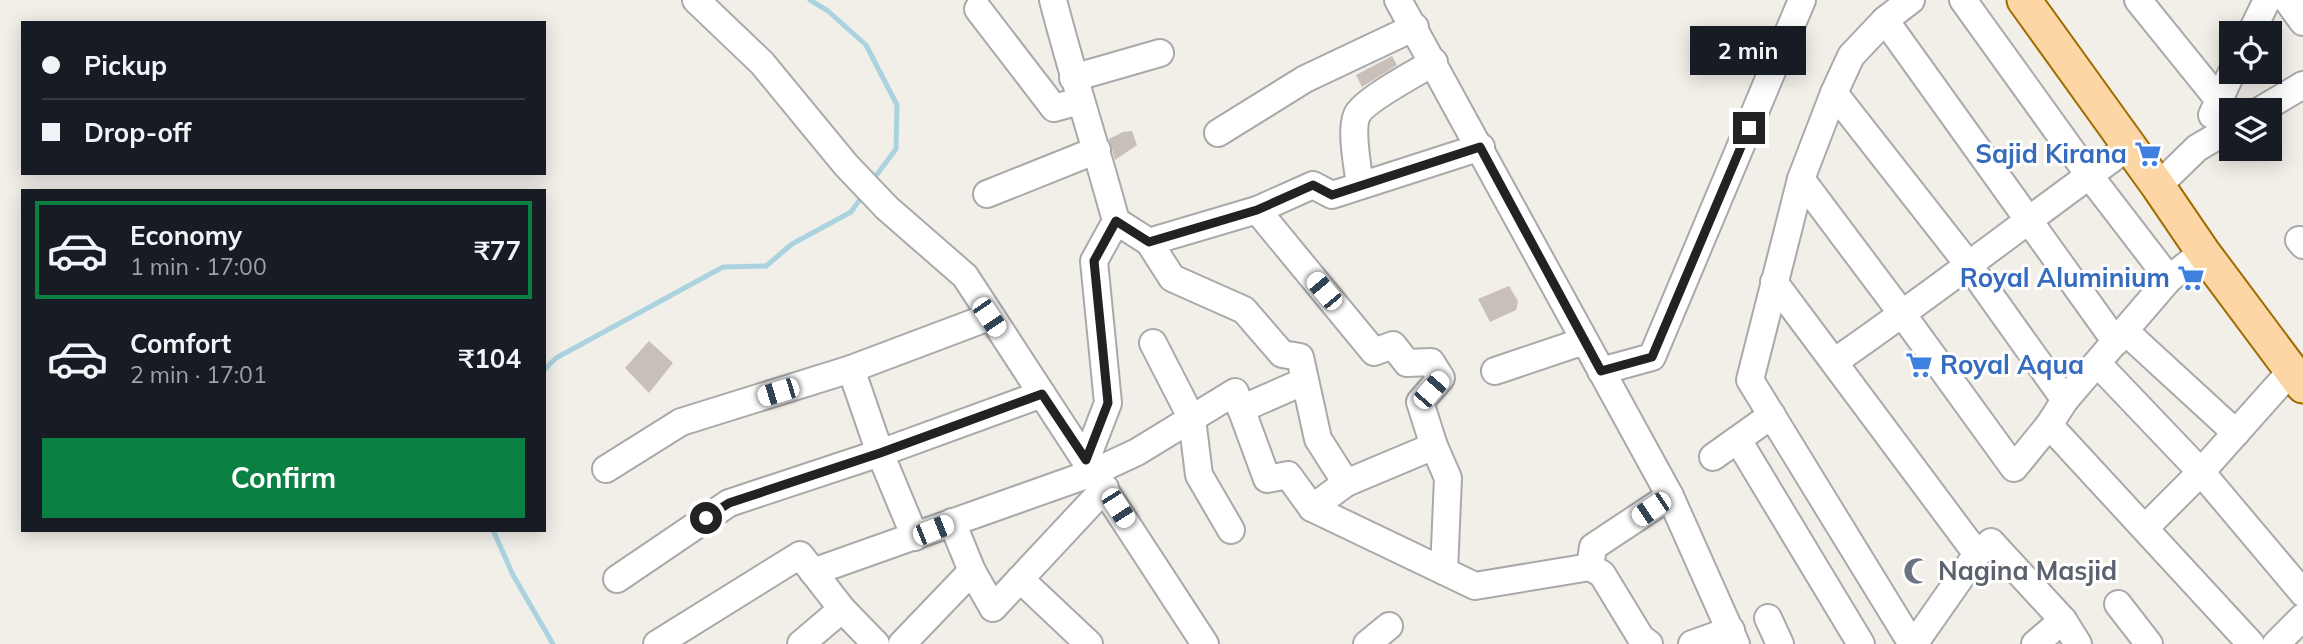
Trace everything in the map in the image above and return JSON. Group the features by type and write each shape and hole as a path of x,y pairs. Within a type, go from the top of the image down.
{"main road":[{"path":"2024,0 2203,252 2297,378"}],"street":[{"path":"696,0 762,63 882,203 965,276 989,317 1094,474 1195,639"},
{"path":"1053,0 1076,90 1097,150 1116,221 1149,242 1172,278 1244,310 1282,354 1300,357 1318,439 1346,484"},
{"path":"1398,0 1670,496 1733,637 1692,644"},
{"path":"1601,371 1652,357 1802,0"},
{"path":"1912,0 1885,20 1852,56 1834,93 1801,179 1751,380 1913,644 1977,554 1991,542 2063,620 2078,644"},
{"path":"1963,0 2089,175 2169,279"},
{"path":"2138,0 2218,100"},
{"path":"2257,21 2267,0"},
{"path":"2287,0 2303,22"},
{"path":"978,9 1054,108 1076,90 1160,53"},
{"path":"1885,20 2029,220 2121,337 2236,433"},
{"path":"1217,133 1305,79 1415,27"},
{"path":"1360,186 1356,116 1365,104 1434,62"},
{"path":"2197,148 2226,84"},
{"path":"1834,93 1968,264 2065,400"},
{"path":"2282,102 2300,95"},
{"path":"2158,186 2197,148 2219,135"},
{"path":"1149,242 1257,210 1313,185 1332,195 1480,147"},
{"path":"1834,362 1903,315 2128,147"},
{"path":"988,194 1097,150"},
{"path":"1801,179 2014,468 2049,425 2065,400 2169,279 2203,252"},
{"path":"1257,210 1374,352 1393,345 1407,363 1431,362 1441,378 1420,402 1448,478 1444,571"},
{"path":"952,522 972,571 993,608 1020,579 1094,474 1108,403 1094,261 1116,221"},
{"path":"1774,282 1977,554"},
{"path":"606,469 681,422 851,369 989,317"},
{"path":"1496,371 1584,341"},
{"path":"1153,343 1192,419 1199,475 1231,530"},
{"path":"2098,364 2201,472 2303,593"},
{"path":"851,369 880,453 915,537"},
{"path":"2145,528 2236,433 2297,378"},
{"path":"1241,409 1305,381"},
{"path":"813,572 1094,474 1137,452 1235,392 1267,479 1288,475 1312,508 1475,586 1590,567 1602,574 1641,638 1649,644"},
{"path":"617,579 729,503 880,453 1042,394"},
{"path":"1713,457 1772,415"},
{"path":"2049,425 2251,644"},
{"path":"1738,440 1861,644"},
{"path":"1312,508 1346,484 1434,446"},
{"path":"1590,567 1593,547 1670,496"},
{"path":"657,644 800,555 842,609 876,644"},
{"path":"902,644 972,571"},
{"path":"1020,579 1089,644"},
{"path":"2118,604 2149,644"},
{"path":"801,644 842,609"},
{"path":"2276,644 2303,617"},
{"path":"1768,618 1780,644"},
{"path":"2035,644 2063,620"},
{"path":"1367,644 1389,626"}],"building":[{"path":"1392,56 1397,65 1362,87 1356,75"},
{"path":"1132,131 1137,145 1115,160 1109,139"},
{"path":"1509,286 1518,301 1516,310 1490,322 1478,299"},
{"path":"649,341 673,363 649,393 625,368"}],"waterway":[{"path":"810,0 828,11 866,45 897,105 896,149 872,181"},
{"path":"546,368 556,358 723,267 766,266 792,244 851,212 863,195"},
{"path":"494,532 513,575 553,644"}],"place":[{"name":"Sajid Kirana","path":"2148,154"},
{"name":"Royal Aluminium","path":"2191,278"},
{"name":"Royal Aqua","path":"1919,365"},
{"name":"Nagina Masjid","path":"1917,571"}],"route":[{"path":"706,518 729,503 880,453 1042,394 1086,460 1108,403 1094,261 1116,221 1149,242 1257,210 1313,185 1332,195 1480,147 1601,371 1652,357 1749,128"}]}
